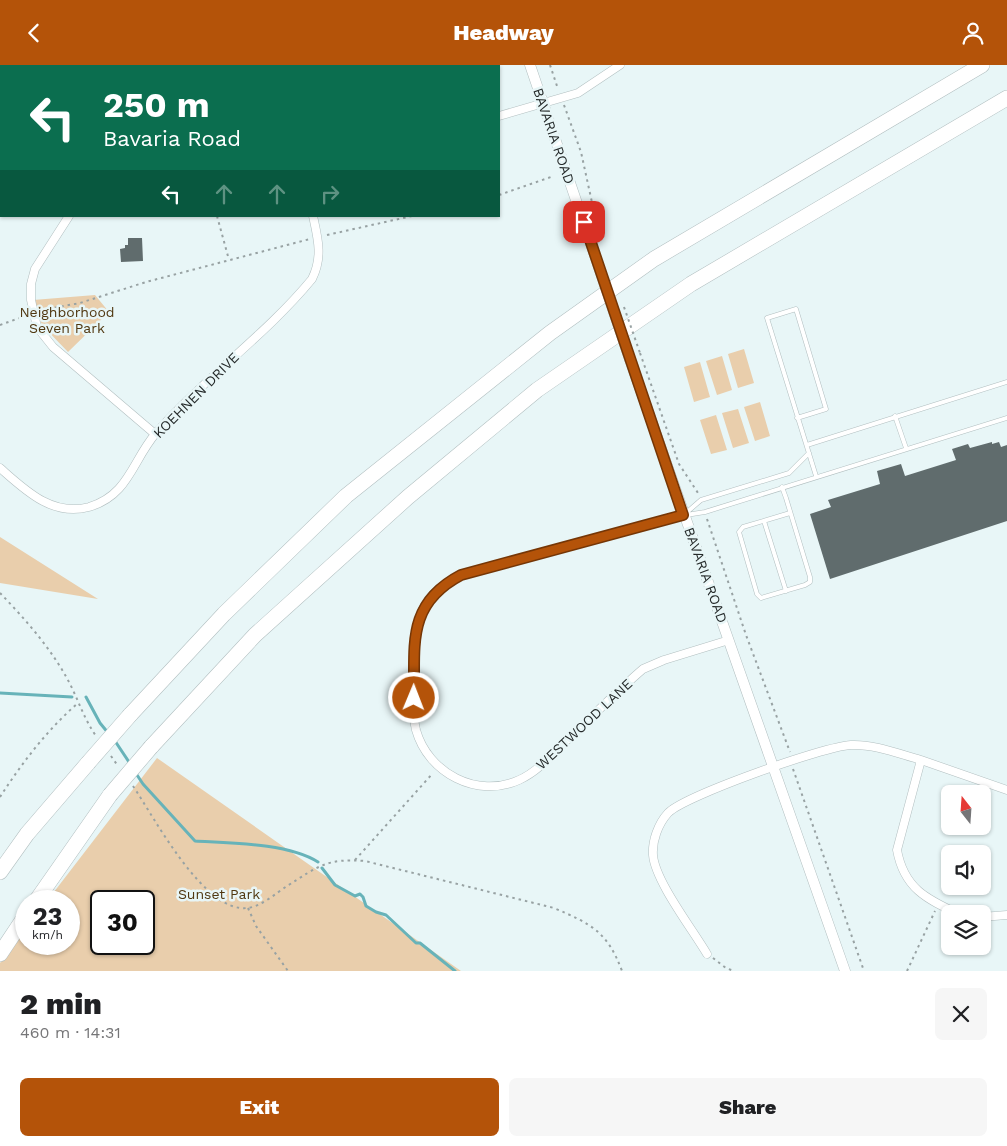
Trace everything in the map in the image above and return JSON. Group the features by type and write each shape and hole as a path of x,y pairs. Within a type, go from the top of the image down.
{"highway":[{"path":"0,872 27,834 130,715 224,614 346,496 550,333 654,259 982,65"},
{"path":"44,890 110,795 151,747 255,635 408,497 537,390 691,284 1007,98"},
{"path":"0,954 15,932"}],"street":[{"name":"BAVARIA ROAD","path":"530,65 683,515 775,768 845,971"},
{"path":"500,115 578,93 620,65"},
{"path":"68,217 35,269 31,283 33,313 38,327 53,347 155,434"},
{"name":"KOEHNEN DRIVE","path":"0,468 42,502 57,507 87,507 113,494 127,481 155,434 304,288 318,266 320,252 313,217"},
{"name":"WESTWOOD LANE","path":"683,515 461,575 436,591 419,615 415,633 413,715 423,747 439,766 461,781 475,785 490,786 518,781 541,766 643,669 664,659 729,640"},
{"path":"708,954 655,867 653,854 659,826 668,813 691,798 838,746 853,745 867,745 921,760 1007,790"},
{"path":"921,760 897,850 904,875 918,891 939,905"},
{"path":"991,916 1007,915"}],"lane":[{"path":"797,418 826,409 796,309 767,318 797,418 816,476"},
{"path":"806,445 1007,382"},
{"path":"895,416 906,449"},
{"path":"683,515 705,512 1007,418"},
{"path":"683,515 701,500 789,473 809,453"},
{"path":"789,473 792,484"},
{"path":"782,487 790,513 810,582 764,598 757,594 739,533 743,527 790,513"},
{"path":"764,521 786,591"}],"path":[{"path":"550,65 581,152 599,233"},
{"path":"500,195 551,177"},
{"path":"217,217 229,260"},
{"path":"0,325 33,313 88,301 229,260 318,237 408,217"},
{"path":"640,353 679,464 701,500"},
{"path":"705,512 864,971"},
{"path":"0,593 21,614 48,650 72,687 86,722 98,738"},
{"path":"0,797 18,770 64,716 78,703"},
{"path":"110,754 121,770"},
{"path":"354,860 439,766"},
{"path":"133,786 173,848 200,883 223,901 235,907 248,908 316,868 332,861 365,861 554,908 594,927 615,953 622,971"},
{"path":"907,971 939,905"},
{"path":"248,908 256,926 288,971"},
{"path":"708,954 726,968 734,971"}],"green space":[{"name":"Neighborhood Seven Park","path":"95,295 109,312 68,352 42,325 33,300"},
{"path":"744,349 754,383 738,388 728,354"},
{"path":"722,356 732,390 717,395 706,361"},
{"path":"700,362 710,397 694,402 684,367"},
{"path":"760,402 770,436 755,441 744,407"},
{"path":"738,409 749,443 733,448 722,413"},
{"path":"716,415 727,450 711,454 700,420"},
{"path":"0,537 98,599 0,583"},
{"name":"Sunset Park","path":"157,758 461,971 0,971 0,963 15,943 15,955 80,955 80,890 55,890"}],"building":[{"path":"128,238 142,238 143,261 121,262 120,249 128,245"},
{"path":"992,442 992,444 999,442 1001,447 1007,445 1007,521 830,579 810,514 831,507 828,500 880,484 877,471 901,464 905,476 956,460 952,449 968,444 970,448"}],"waterway":[{"path":"0,693 72,697"},
{"path":"86,697 100,723 109,734"},
{"path":"115,741 131,765"},
{"path":"135,772 143,784 195,841 258,845 291,851 318,862"},
{"path":"322,868 335,885 355,896 360,894 366,906 386,915 416,943 420,943 455,971"}],"route":[{"path":"414,698 415,633 419,615 427,601 448,582 461,575 683,515 584,222"}]}
